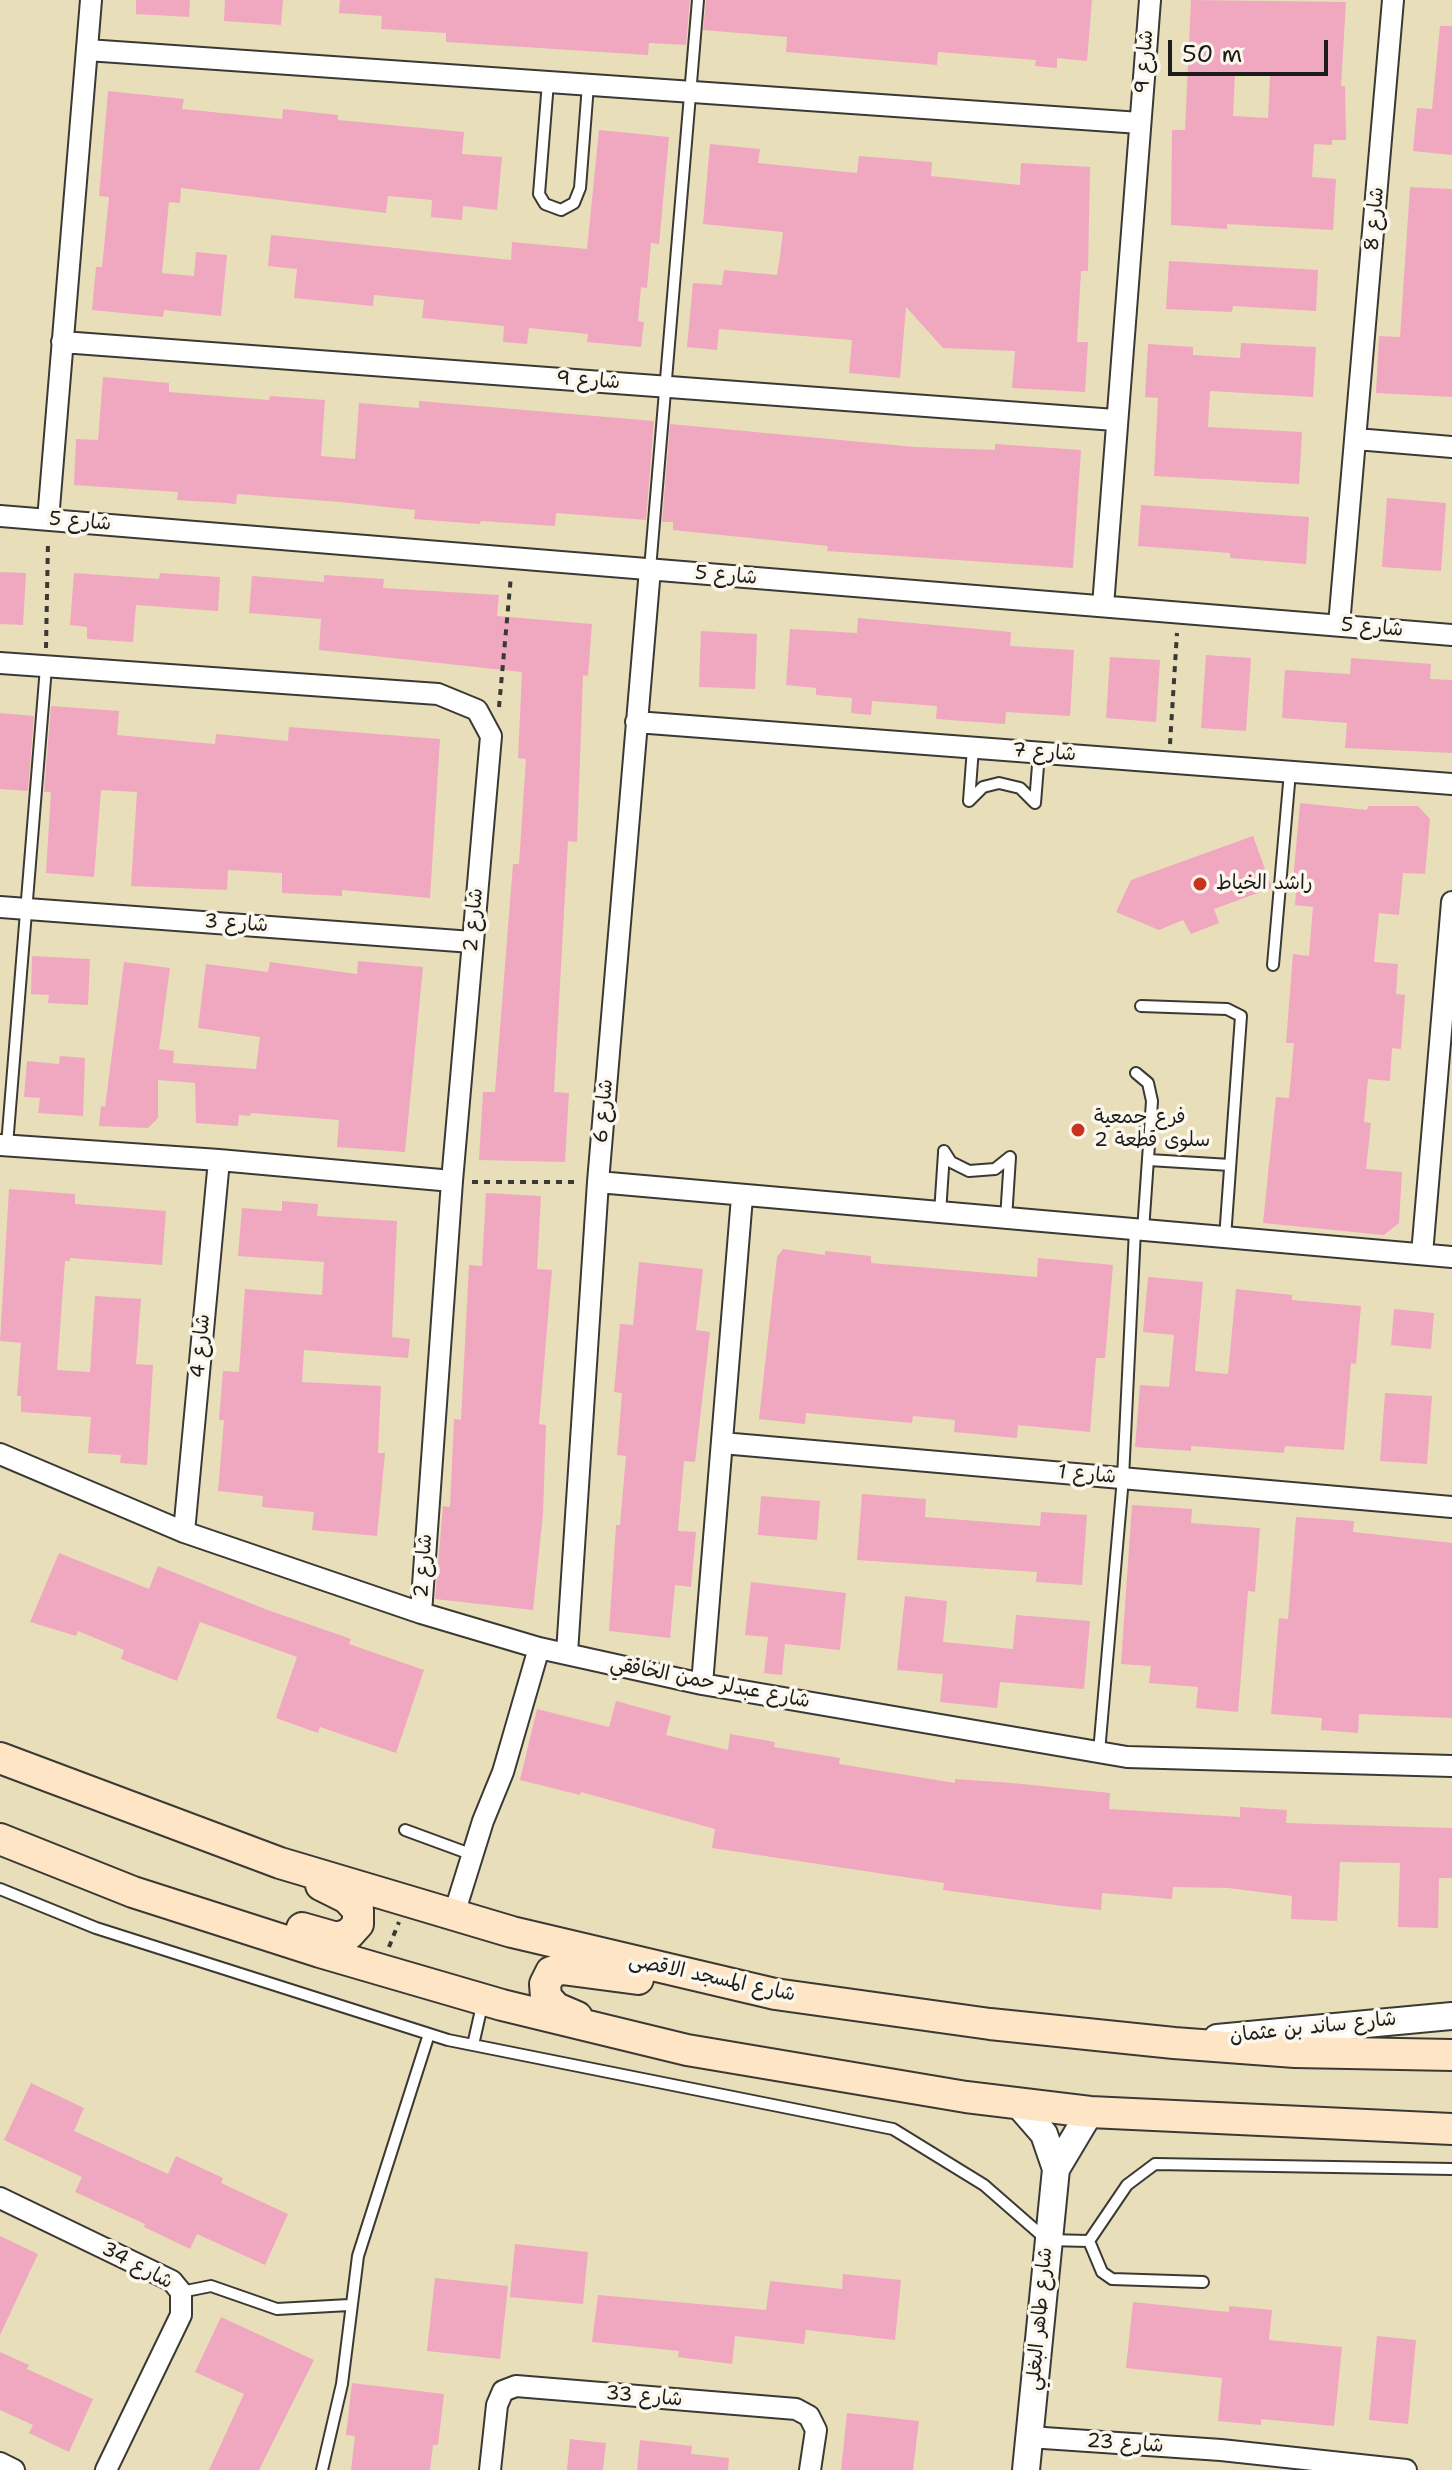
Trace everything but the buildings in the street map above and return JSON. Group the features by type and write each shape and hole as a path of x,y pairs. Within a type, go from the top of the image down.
{"main road":[{"name":"شارع المسجد الاقصى","path":"0,1758 280,1863 512,1932 775,1994 990,2024 1174,2043 1295,2052 1452,2055"},
{"path":"0,1839 133,1892 381,1970 687,2050 1090,2112 1452,2129"},
{"path":"133,1892 211,1904 337,1938 349,1934 358,1924 358,1910 347,1898 280,1863"},
{"path":"627,2036 556,2008 546,1997 545,1984 551,1972 562,1969 775,1994"}],"street":[{"path":"48,520 91,0"},
{"name":"شارع 9","path":"1103,606 1115,420 1150,0"},
{"name":"شارع 8","path":"1339,625 1393,0"},
{"name":"شارع 9","path":"87,50 1140,123"},
{"name":"شارع 9","path":"62,342 1115,420"},
{"path":"1356,439 1452,447"},
{"name":"شارع 5","path":"0,516 1452,635"},
{"name":"شارع 6","path":"567,1653 598,1182 650,569"},
{"path":"0,663 438,694 477,710 491,736"},
{"name":"شارع 7","path":"636,722 1452,784"},
{"name":"شارع 2","path":"421,1613 452,1181 491,736"},
{"path":"1422,1254 1452,902"},
{"name":"شارع 3","path":"0,907 472,942"},
{"path":"4,1145 452,1181"},
{"name":"شارع 4","path":"184,1532 219,1160"},
{"path":"598,1182 1452,1257"},
{"path":"702,1684 742,1197"},
{"name":"شارع 1","path":"722,1443 1452,1507"},
{"name":"شارع عبدلر حمن الخافقي","path":"0,1454 184,1532 421,1613 539,1648 702,1684 1127,1757 1452,1766"},
{"path":"454,1914 503,1772 539,1648"},
{"name":"شارع ساند بن عثمان","path":"1174,2043 1330,2025 1452,2016"},
{"name":"شارع طاهر البغلي","path":"1017,2103 1044,2134 1056,2169"},
{"name":"شارع طاهر البغلي","path":"1026,2470 1056,2169 1090,2112"},
{"name":"شارع 34","path":"0,2198 172,2281 181,2292 181,2315 106,2470"},
{"name":"شارع 33","path":"490,2470 497,2405 503,2391 516,2386 796,2409 809,2416 816,2430 810,2470"},
{"name":"شارع 23","path":"1029,2437 1220,2460 1406,2470"},
{"path":"0,2463 14,2470"}],"lane":[{"path":"650,569 698,0"},
{"path":"548,82 539,194 545,204 561,210 574,203 580,188 588,85"},
{"path":"4,1145 46,667"},
{"path":"973,748 969,801 983,787 999,783 1020,788 1035,803 1039,753"},
{"path":"1273,965 1290,772"},
{"path":"1141,1006 1227,1009 1241,1016 1225,1238"},
{"path":"1099,1752 1123,1478 1139,1230 1149,1160 1151,1090 1136,1073"},
{"path":"940,1214 944,1151 956,1166 969,1171 995,1169 1010,1157 1006,1219"},
{"path":"1149,1160 1230,1165"},
{"path":"405,1830 473,1855"},
{"path":"0,1889 96,1928 429,2034 893,2129 984,2185 1047,2240 1089,2241"},
{"path":"473,2045 483,1999"},
{"path":"322,2470 342,2384 349,2305 358,2256 429,2034"},
{"path":"1089,2241 1127,2185 1155,2164 1452,2169"},
{"path":"1089,2241 1102,2272 1112,2279 1203,2282"},
{"path":"181,2292 211,2286 277,2309 349,2305"}],"path":[{"path":"46,667 48,520"},
{"path":"491,736 501,698 512,558"},
{"path":"1169,763 1178,612"},
{"path":"452,1181 598,1182"},
{"path":"381,1970 407,1901"}],"place":[{"name":"راشد الخياط","path":"1200,884"},
{"name":"فرع جمعية سلوى قطعة 2","path":"1078,1130"}]}
